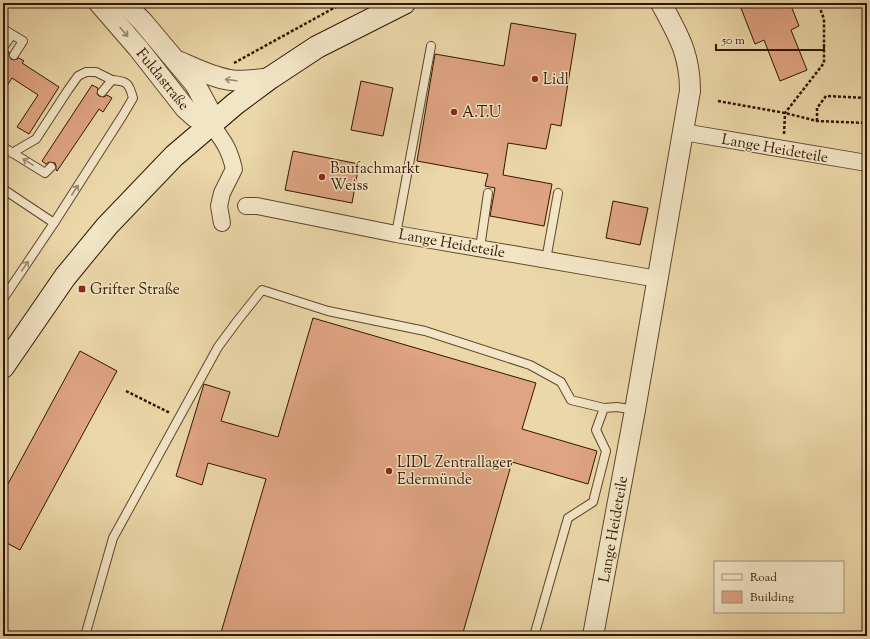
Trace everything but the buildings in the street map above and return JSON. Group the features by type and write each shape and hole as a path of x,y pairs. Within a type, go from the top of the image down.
{"main road":[{"path":"3,367 65,277 107,226 174,156 235,104 270,78 317,47 404,3"}],"street":[{"name":"Fuldastraße","path":"98,3 138,48 185,108 195,117 211,124"},
{"name":"Fuldastraße","path":"124,3 143,22 195,84 209,110 211,124"},
{"name":"Lange Heideteile","path":"593,636 635,410 690,91 688,60 683,46 661,3"},
{"path":"175,60 207,74 230,80 244,81 270,78"},
{"path":"211,124 230,152 234,169 222,193 219,206 222,223"},
{"name":"Lange Heideteile","path":"684,132 867,163"},
{"name":"Lange Heideteile","path":"246,206 257,206 396,234 658,279"}],"lane":[{"path":"3,29 23,41 14,55"},
{"path":"3,47 12,34"},
{"path":"396,234 431,46"},
{"path":"3,299 54,223 123,115 133,98 129,86 122,81 112,80 96,72 86,72 78,76 36,139 12,153"},
{"path":"102,92 112,80"},
{"path":"3,148 45,173 51,167"},
{"path":"3,189 54,223"},
{"path":"480,248 488,193"},
{"path":"546,260 558,193"},
{"path":"85,636 113,538 218,347 262,290 328,311 425,331 530,365 561,382 571,400 604,408 617,407 635,410"},
{"path":"534,636 568,518 593,502 606,450 596,430 604,408"}],"path":[{"path":"230,66 343,3"},
{"path":"782,149 786,113 824,63 824,19 818,3"},
{"path":"817,121 817,108 826,96 867,98"},
{"path":"718,101 786,113 817,121 867,123"},
{"path":"126,391 179,418"}],"place":[{"name":"Lidl","path":"535,79"},
{"name":"A.T.U","path":"454,112"},
{"name":"Baufachmarkt Weiss","path":"322,177"},
{"name":"Grifter Straße","path":"82,289"},
{"name":"LIDL Zentrallager Edermünde","path":"389,471"}]}
